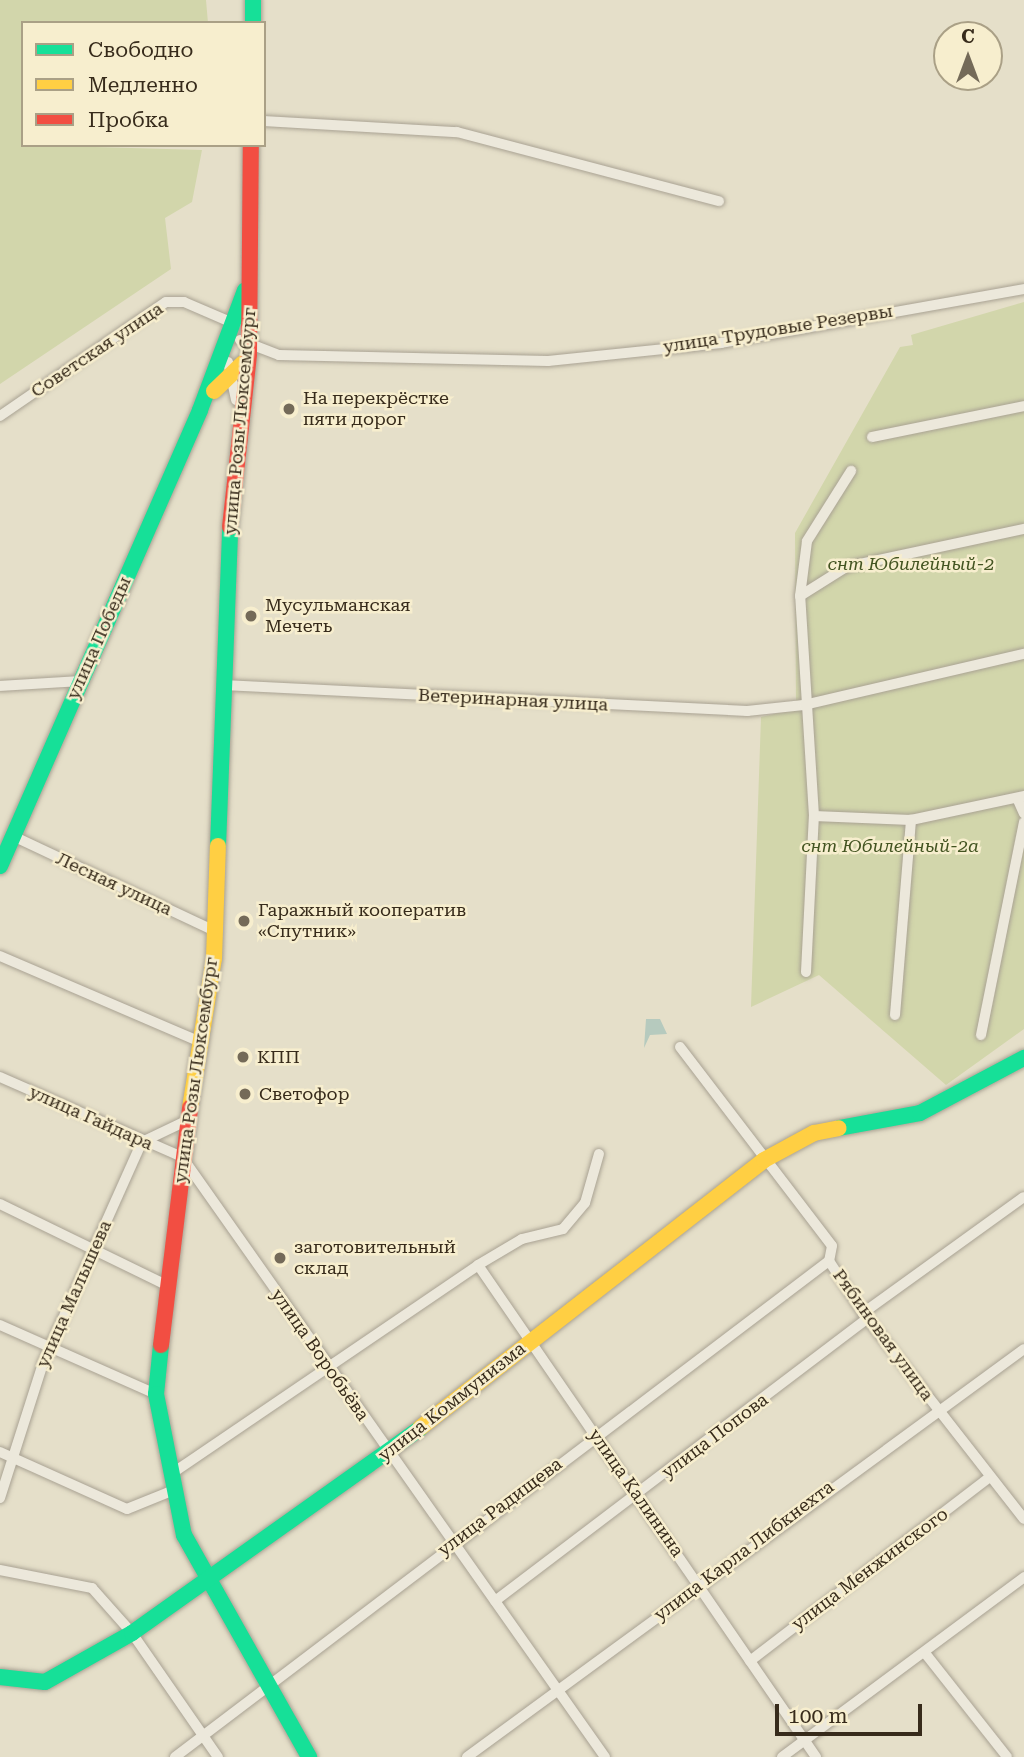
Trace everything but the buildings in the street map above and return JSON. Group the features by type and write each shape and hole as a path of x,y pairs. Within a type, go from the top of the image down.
{"street":[{"path":"253,0 253,21"},
{"path":"266,121 457,132 719,201"},
{"name":"улица Розы Люксембург","path":"251,147 249,264 239,356 223,685 215,931 203,1042 188,1120 166,1285 156,1394 184,1535 266,1689 309,1757"},
{"name":"улица Розы Люксембург","path":"239,356 235,324 244,297 249,264"},
{"name":"улица Трудовые Резервы","path":"239,356 548,361 721,342 1024,289"},
{"path":"216,312 233,310 244,297"},
{"name":"Советская улица","path":"0,416 166,302 216,312 235,324"},
{"path":"239,356 279,355"},
{"name":"улица Победы","path":"200,410 239,356"},
{"name":"улица Победы","path":"0,866 200,410 239,356"},
{"path":"872,437 1024,405"},
{"path":"806,972 814,816 804,705 800,596 807,541 851,471"},
{"path":"800,596 846,566 1024,528"},
{"name":"Ветеринарная улица","path":"223,685 747,711 804,705 1024,654"},
{"path":"0,686 80,681"},
{"path":"814,816 911,820 1020,797 1024,814"},
{"path":"895,1015 911,820"},
{"path":"981,1035 1024,822"},
{"name":"Лесная улица","path":"13,836 215,931"},
{"path":"0,956 203,1042"},
{"name":"Рябиновая улица","path":"680,1047 832,1246 829,1261 865,1316 1024,1519"},
{"name":"улица Коммунизма","path":"0,1677 45,1682 132,1633 388,1452 764,1160 814,1133 920,1113 1024,1058"},
{"name":"улица Гайдара","path":"0,1077 142,1142 183,1157"},
{"path":"142,1142 188,1120"},
{"name":"улица Малышева","path":"0,1499 5,1455 142,1142"},
{"path":"5,1455 127,1509 172,1482 325,1363 523,1239 566,1226 585,1203 599,1154"},
{"name":"улица Воробьёва","path":"183,1157 325,1363 605,1757"},
{"name":"улица Попова","path":"495,1601 637,1496 865,1316 1024,1197"},
{"path":"0,1203 166,1285"},
{"name":"улица Радищева","path":"175,1757 205,1737 452,1542 829,1261"},
{"name":"улица Калинина","path":"478,1265 816,1757"},
{"path":"0,1325 156,1394"},
{"name":"улица Карла Либкнехта","path":"467,1757 1024,1349"},
{"name":"улица Менжинского","path":"750,1661 990,1476"},
{"path":"0,1570 92,1588 132,1633 218,1757"},
{"path":"782,1757 1024,1577"},
{"path":"925,1653 1007,1757"}],"green space":[{"path":"0,0 206,0 208,21 21,21 21,147 202,150 192,202 165,218 171,269 0,384"},
{"path":"1024,302 1024,1029 946,1085 819,975 751,1007 761,717 796,709 795,533 900,347 913,345 911,335"}],"shaded area":[{"path":"646,1019 660,1019 667,1034 650,1035 644,1048"}],"traffic: fast":[{"path":"253,0 253,21"},
{"path":"0,866 200,410 245,290"},
{"path":"218,846 230,527"},
{"path":"839,1128 920,1113 1024,1058"},
{"path":"161,1345 156,1394 184,1535 309,1757"},
{"path":"0,1677 45,1682 132,1633 420,1428"}],"traffic: slow":[{"path":"214,391 243,363"},
{"path":"190,1108 214,958 218,846"},
{"path":"420,1428 764,1160 814,1133 839,1128"}],"traffic: jam":[{"path":"230,527 249,354 251,147"},
{"path":"161,1345 190,1108"}],"place":[{"name":"На перекрёстке пяти дорог","path":"289,409"},
{"name":"Мусульманская Мечеть","path":"251,616"},
{"name":"Гаражный кооператив «Спутник»","path":"244,921"},
{"name":"КПП","path":"243,1057"},
{"name":"Светофор","path":"245,1094"},
{"name":"заготовительный склад","path":"280,1258"}],"park label":[{"name":"снт Юбилейный-2","path":"911,564"},
{"name":"снт Юбилейный-2а","path":"890,846"}]}
